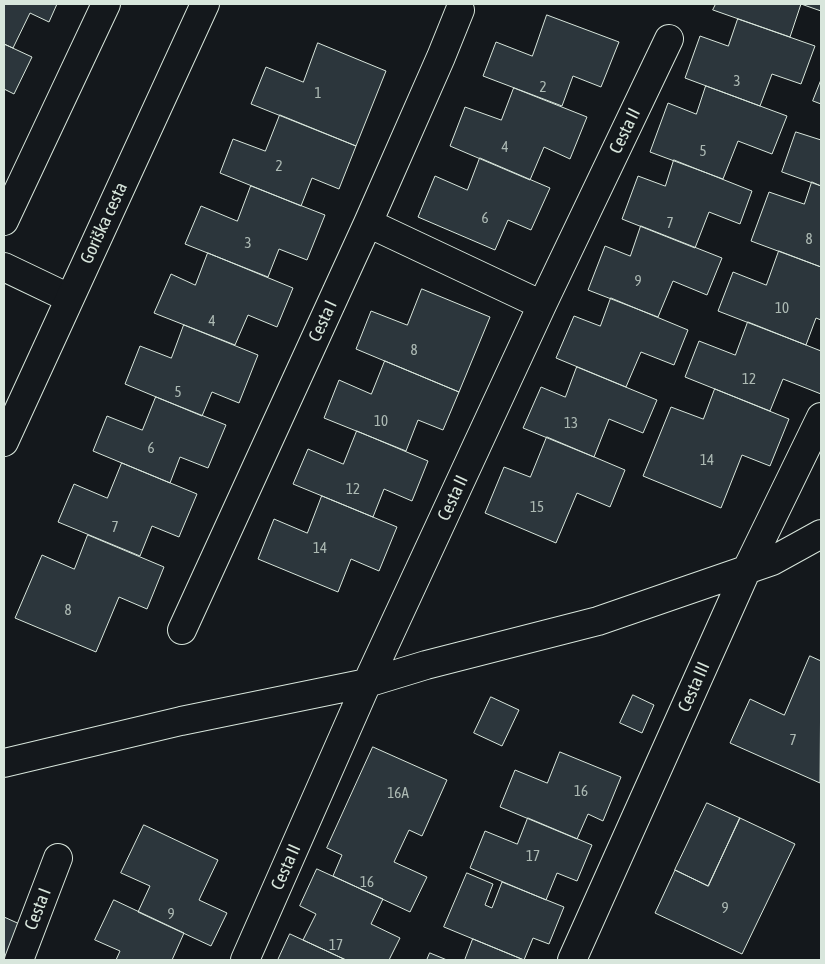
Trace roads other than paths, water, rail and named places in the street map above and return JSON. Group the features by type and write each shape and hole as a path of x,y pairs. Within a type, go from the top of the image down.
{"street":[{"path":"4,222 106,4"},
{"name":"Goriška cesta","path":"4,442 205,4"},
{"name":"Cesta I","path":"182,630 368,223 460,10"},
{"name":"Cesta II","path":"245,960 367,683 542,305 669,39"},
{"path":"368,223 542,305"},
{"path":"4,267 69,298"},
{"name":"Cesta III","path":"572,960 747,569 821,417"},
{"path":"4,763 181,722 367,683 426,665 598,621 772,561 821,534"},
{"name":"Cesta I","path":"19,960 58,858"}]}
